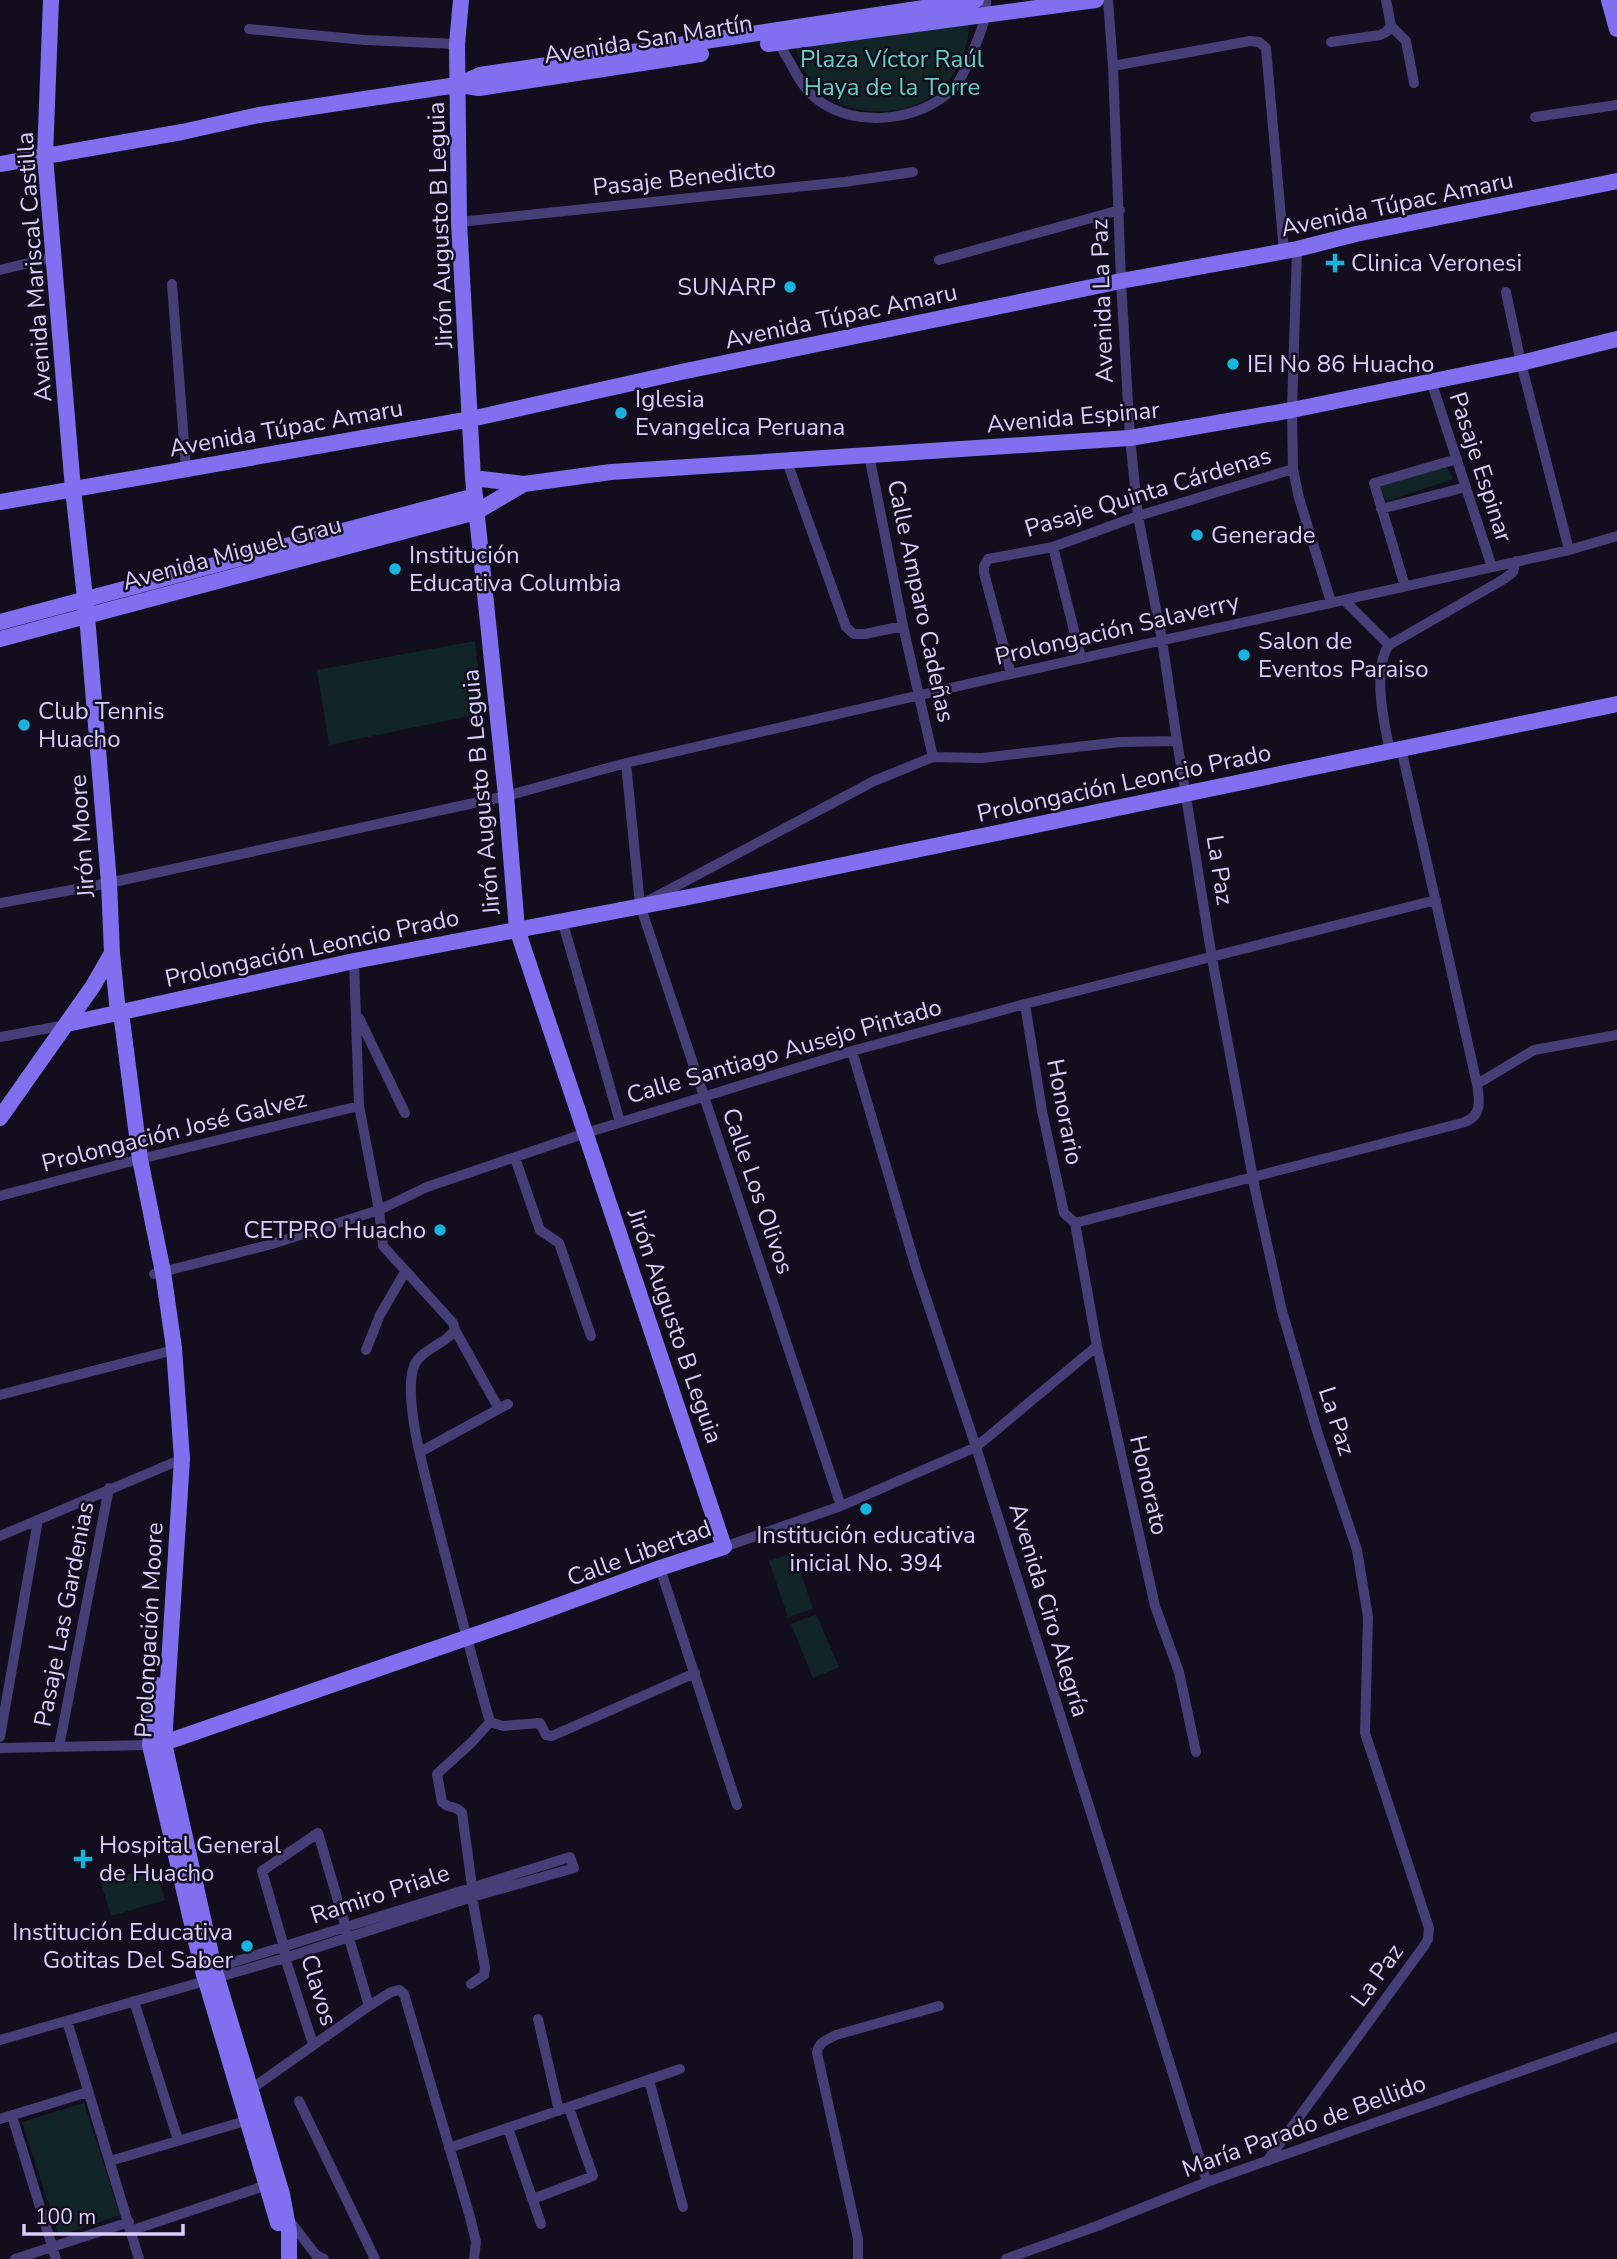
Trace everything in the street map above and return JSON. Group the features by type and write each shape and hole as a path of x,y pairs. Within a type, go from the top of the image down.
{"street":[{"name":"Avenida Mariscal Castilla","path":"51,0 46,156 73,489"},
{"name":"Jirón Augusto B Leguia","path":"461,0 457,44 459,222 474,478 517,929 724,1547"},
{"name":"Avenida San Martín","path":"0,164 182,132 259,115 457,85 480,75 778,37 954,7 976,0"},
{"name":"Avenida San Martín","path":"954,7 1096,0"},
{"name":"Avenida La Paz","path":"1108,0 1130,439 1138,516 1162,640"},
{"path":"1386,0 1391,26 1406,41 1414,83"},
{"path":"1609,0 1617,29"},
{"path":"778,37 798,77 818,100 846,114 901,116 930,106 953,88 967,67 986,7"},
{"path":"1331,42 1380,35 1391,26"},
{"path":"249,29 365,40 457,44"},
{"path":"1113,66 1250,41 1259,42 1266,48 1290,250 1293,469 1299,498 1331,602"},
{"path":"1535,117 1617,105"},
{"name":"Pasaje Benedicto","path":"459,222 844,182 913,172"},
{"name":"Avenida Túpac Amaru","path":"0,502 471,419 681,372 1121,281 1290,250 1617,181"},
{"path":"939,260 1120,210"},
{"path":"0,270 54,257"},
{"path":"172,284 186,469"},
{"path":"1507,292 1521,363 1569,550"},
{"name":"Avenida Espinar","path":"474,478 524,484 611,472 786,459 1130,439 1292,410 1521,363 1617,339"},
{"name":"Pasaje Espinar","path":"1431,381 1492,567"},
{"name":"Calle Amparo Cadeñas","path":"869,454 903,626 933,757"},
{"path":"786,459 846,627 854,634 865,634 903,626"},
{"path":"1405,586 1375,482 1457,459"},
{"name":"Pasaje Quinta Cárdenas","path":"1011,674 984,573 988,559 1053,547 1138,516 1293,469"},
{"name":"Avenida Espinar","path":"476,504 524,484"},
{"path":"1381,509 1466,487"},
{"name":"Jirón Moore","path":"73,489 86,608 109,883 112,953 118,1013 122,1020 136,1161"},
{"name":"Avenida Miguel Grau","path":"0,639 86,608 476,504"},
{"name":"Prolongación Salaverry","path":"0,904 109,883 506,796 626,763 1081,658 1569,550 1617,536"},
{"path":"1053,547 1081,658"},
{"path":"1075,1223 1467,1122 1475,1116 1479,1107 1477,1084 1436,900 1398,752 1384,724 1381,691 1383,658 1389,645 1504,579 1513,572 1516,561"},
{"path":"1344,600 1389,645"},
{"name":"Avenida Miguel Grau","path":"0,622 86,608"},
{"name":"La Paz","path":"1162,640 1212,957 1282,1311 1317,1432 1357,1550 1368,1617 1365,1733 1429,1928 1424,1947 1267,2161"},
{"name":"Prolongación Leoncio Prado","path":"67,1024 354,961 1187,797 1617,704"},
{"name":"Prolongación Leoncio Prado","path":"1398,752 1617,713"},
{"name":"Prolongación Leoncio Prado","path":"640,905 874,781 933,757 982,758 1119,742 1177,741"},
{"name":"Calle Los Olivos","path":"626,763 640,905 841,1506"},
{"name":"Calle Santiago Ausejo Pintado","path":"159,1273 272,1244 379,1210 427,1187 586,1133 852,1051 1024,1004 1436,900"},
{"path":"562,920 620,1122"},
{"path":"0,1118 93,986 112,953"},
{"path":"354,961 359,1106 379,1210 383,1246 453,1323 504,1406 420,1452"},
{"name":"Honorario","path":"1024,1004 1042,1111 1064,1213 1075,1223"},
{"path":"357,1012 405,1114"},
{"path":"0,1037 67,1024"},
{"path":"1477,1084 1534,1051 1617,1035"},
{"name":"Avenida Ciro Alegría","path":"852,1051 916,1268 976,1447 1206,2182"},
{"name":"Prolongación José Galvez","path":"0,1196 359,1106"},
{"path":"515,1158 540,1230 559,1242 592,1336"},
{"name":"Prolongación Moore","path":"136,1161 159,1273 171,1351 178,1461 157,1744 210,1974 273,2183 289,2259"},
{"name":"Honorato","path":"1075,1223 1097,1346 1155,1606 1179,1672 1196,1752"},
{"path":"366,1350 380,1315 405,1272"},
{"path":"455,1330 418,1358 413,1368 411,1397 420,1452 466,1639 490,1722"},
{"name":"Calle Libertad","path":"157,1744 466,1639 841,1506 976,1447 1097,1346"},
{"path":"0,1395 171,1351"},
{"path":"0,1536 178,1461"},
{"name":"Pasaje Las Gardenias","path":"59,1747 109,1489"},
{"path":"0,1737 38,1520"},
{"path":"660,1568 737,1805"},
{"path":"490,1722 503,1726 540,1723 547,1735 552,1736 695,1673"},
{"path":"471,1984 484,1975 485,1968 462,1813 442,1802 437,1774 490,1722"},
{"path":"0,1748 157,1744"},
{"name":"Clavos","path":"313,2044 262,1871 318,1833 347,1932"},
{"name":"Ramiro Priale","path":"0,2040 134,2001 210,1974 472,1892 570,1857 574,1868 472,1892"},
{"path":"347,1932 369,2006"},
{"name":"Prolongación Moore","path":"210,1974 251,2089 254,2119"},
{"path":"251,2089 369,2006 391,1992 400,1990 404,1994 470,2217 476,2242 474,2259"},
{"path":"134,2001 178,2140"},
{"path":"858,2259 858,2239 818,2048 821,2042 836,2035 939,2006"},
{"path":"533,2199 593,2176 564,2109 538,2019"},
{"path":"67,2021 139,2259"},
{"name":"María Parado de Bellido","path":"1006,2259 1206,2182 1617,2037"},
{"path":"449,2148 680,2069"},
{"path":"649,2081 683,2207"},
{"path":"0,2119 88,2092"},
{"path":"299,2101 375,2259"},
{"path":"12,2116 56,2259"},
{"path":"110,2161 254,2119"},
{"path":"508,2128 541,2224"},
{"path":"15,2259 273,2183"},
{"path":"282,2217 316,2255 324,2259"},
{"name":"Prolongación Moore","path":"279,2259 282,2217"}],"green space":[{"name":"Plaza Víctor Raúl Haya de la Torre","path":"968,23 968,37 961,59 946,83 925,100 900,109 873,111 847,106 823,93 806,73 796,46"},
{"path":"1445,463 1453,479 1386,501 1379,484"},
{"path":"475,641 483,713 329,745 317,670"},
{"path":"794,1553 813,1609 788,1617 769,1561"},
{"path":"816,1614 839,1667 813,1678 791,1624"},
{"path":"155,1866 165,1900 111,1916 101,1882"},
{"path":"84,2103 120,2215 59,2236 22,2122"}],"place":[{"name":"Clinica Veronesi","path":"1335,263"},
{"name":"SUNARP","path":"790,287"},
{"name":"IEI No 86 Huacho","path":"1233,364"},
{"name":"Iglesia Evangelica Peruana","path":"621,413"},
{"name":"Generade","path":"1197,535"},
{"name":"Institución Educativa Columbia","path":"395,569"},
{"name":"Salon de Eventos Paraiso","path":"1244,655"},
{"name":"Club Tennis Huacho","path":"24,725"},
{"name":"CETPRO Huacho","path":"440,1230"},
{"name":"Institución educativa inicial No. 394","path":"866,1509"},
{"name":"Hospital General de Huacho","path":"83,1859"},
{"name":"Institución Educativa Gotitas Del Saber","path":"247,1946"}]}
